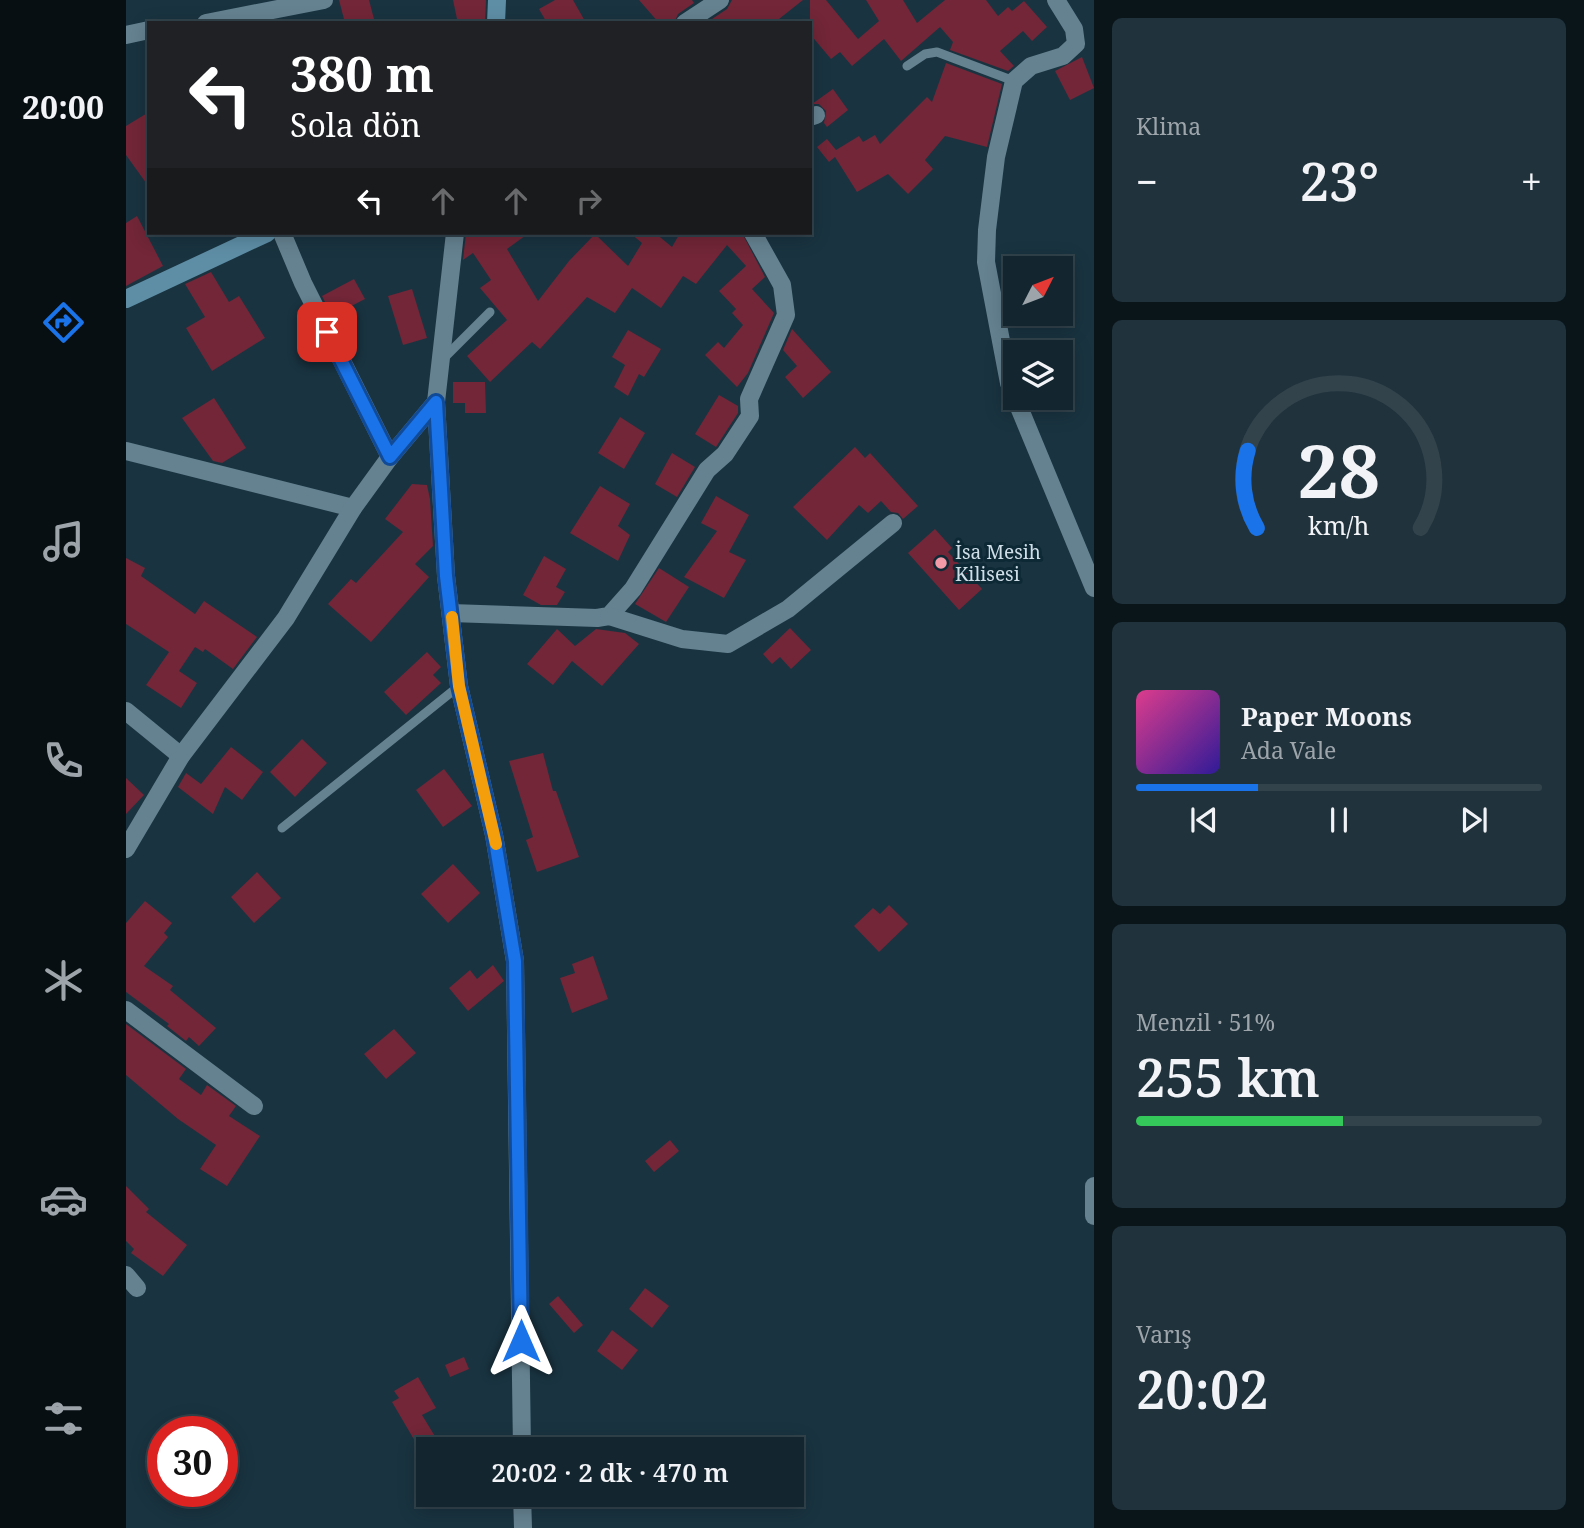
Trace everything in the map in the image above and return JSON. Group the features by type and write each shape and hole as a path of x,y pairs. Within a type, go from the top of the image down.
{"street":[{"path":"215,21 324,0"},
{"path":"496,21 498,0"},
{"path":"688,21 720,0"},
{"path":"1056,0 1074,29 1076,44 1063,56 1031,66 1014,80 996,157 986,262 999,344 1023,421 1094,588"},
{"path":"126,35 147,30"},
{"path":"126,299 263,235"},
{"path":"283,235 309,295 390,457"},
{"path":"455,235 436,402 446,576 459,686 494,835 515,961 522,1437"},
{"path":"609,616 633,589 707,470 725,454 750,416 749,399 786,315 782,285 754,235"},
{"path":"126,849 181,756 286,618 353,508 390,457 436,402"},
{"path":"126,451 353,508"},
{"path":"451,613 609,616 682,639 728,643 788,609 893,523"},
{"path":"126,711 181,756"},
{"path":"126,1010 254,1106"},
{"path":"1094,1186 1094,1216"},
{"path":"522,1507 523,1528"}],"lane":[{"path":"907,66 925,54 937,52 1014,80"},
{"path":"441,361 490,312"},
{"path":"282,828 459,686"}],"building":[{"path":"339,0 369,0 374,21 344,21"},
{"path":"453,0 486,0 485,21 457,19"},
{"path":"555,0 573,0 585,21 546,21 539,9"},
{"path":"639,0 692,0 694,3 678,14 675,21 657,21"},
{"path":"732,0 803,0 777,21 709,21 727,9"},
{"path":"810,0 826,0 858,39 879,21 866,0 903,0 917,23 945,0 986,0 998,16 1008,7 1012,11 1024,1 1047,27 1032,41 1023,31 1000,51 1014,66 1008,71 950,50 953,42 940,27 901,61 884,39 852,66 840,52 831,59 812,36"},
{"path":"1082,57 1094,88 1070,100 1055,71"},
{"path":"946,63 1002,84 987,147 945,136 925,160 933,169 908,194 888,174 857,192 835,157 829,162 817,147 827,139 836,150 859,136 863,142 875,135 880,144 927,97 932,102"},
{"path":"833,89 848,110 827,127 824,123 826,111 819,104 812,104"},
{"path":"147,113 147,184 126,155 126,126"},
{"path":"137,216 163,266 126,286 126,223"},
{"path":"466,235 526,235 507,249 538,301 569,261 594,235 628,266 642,243 632,235 657,235 672,247 679,235 743,235 765,277 752,289 774,313 748,373 737,387 705,355 718,342 724,348 743,325 732,313 736,309 719,291 746,266 727,245 696,284 683,276 661,308 632,288 615,313 587,297 540,349 532,342 490,382 467,356 507,320 480,288 491,280 473,253 463,260"},
{"path":"211,272 229,302 239,296 265,338 212,371 186,328 205,317 185,284"},
{"path":"354,279 365,299 332,316 322,296"},
{"path":"412,289 427,338 403,345 388,296"},
{"path":"792,329 831,372 803,398 785,377 797,366 783,350"},
{"path":"628,330 661,349 644,377 639,374 628,396 614,387 625,365 612,357"},
{"path":"453,382 485,382 486,413 465,413 465,403 453,403"},
{"path":"719,395 738,406 738,413 716,447 695,434"},
{"path":"214,398 246,448 222,463 213,461 182,418"},
{"path":"620,417 645,433 624,469 598,453"},
{"path":"855,447 865,458 870,453 918,506 903,519 898,513 891,512 881,501 868,513 859,505 827,540 793,507"},
{"path":"672,453 695,467 677,497 655,484"},
{"path":"412,484 427,485 430,499 433,546 415,564 429,577 371,642 328,604 351,579 356,583 403,532 385,519"},
{"path":"600,486 630,504 618,526 630,535 618,561 570,533"},
{"path":"716,496 749,515 729,552 746,560 724,598 684,577 717,531 701,523"},
{"path":"935,529 952,548 948,552 982,589 959,610 908,553"},
{"path":"544,556 566,569 556,587 565,592 557,605 541,605 523,595"},
{"path":"126,558 145,568 141,576 195,614 204,601 257,637 233,669 205,649 203,652 195,647 179,671 197,683 181,708 146,685 169,652 126,624"},
{"path":"659,568 689,587 666,622 635,604"},
{"path":"790,628 811,650 791,669 780,657 772,664 763,654"},
{"path":"557,629 575,646 596,629 625,633 639,644 602,686 572,661 553,685 527,664"},
{"path":"427,652 441,667 433,675 441,683 406,715 384,692"},
{"path":"302,739 327,763 295,797 270,772"},
{"path":"231,747 263,772 242,800 225,787 213,814 178,787 186,773 201,784"},
{"path":"543,753 553,791 556,791 579,857 537,872 526,840 533,837 509,761"},
{"path":"444,769 472,806 443,827 416,790"},
{"path":"126,778 144,795 126,814"},
{"path":"453,864 480,893 448,923 421,894"},
{"path":"257,872 281,898 254,923 231,897"},
{"path":"145,901 172,923 164,933 168,937 144,966 173,986 170,990 216,1028 199,1046 189,1037 186,1041 167,1026 169,1024 126,992 126,923"},
{"path":"889,905 908,924 879,952 854,926 873,908 880,914"},
{"path":"593,956 608,999 572,1013 560,978 575,973 572,964"},
{"path":"493,965 504,981 468,1011 449,988 470,970 477,979"},
{"path":"126,1024 186,1069 179,1079 201,1095 207,1085 236,1106 229,1116 260,1136 227,1186 200,1169 216,1145 178,1119 126,1075"},
{"path":"394,1029 416,1053 386,1079 364,1054"},
{"path":"670,1140 679,1151 654,1172 645,1161"},
{"path":"126,1186 149,1209 146,1212 187,1245 163,1276 131,1253 134,1249 126,1241"},
{"path":"645,1288 669,1306 652,1328 629,1309"},
{"path":"558,1296 583,1325 574,1333 549,1304"},
{"path":"612,1330 638,1350 622,1370 597,1351"},
{"path":"464,1357 469,1369 450,1377 445,1365"},
{"path":"418,1377 436,1408 422,1415 435,1437 416,1437 416,1443 392,1402 399,1398 394,1391"}],"slow traffic":[{"path":"452,617 459,686 496,844"}],"place":[{"name":"İsa Mesih Kilisesi","path":"941,563"}],"route":[{"path":"327,332 390,457 436,402 446,576 459,686 494,835 515,961 521,1341"}]}
